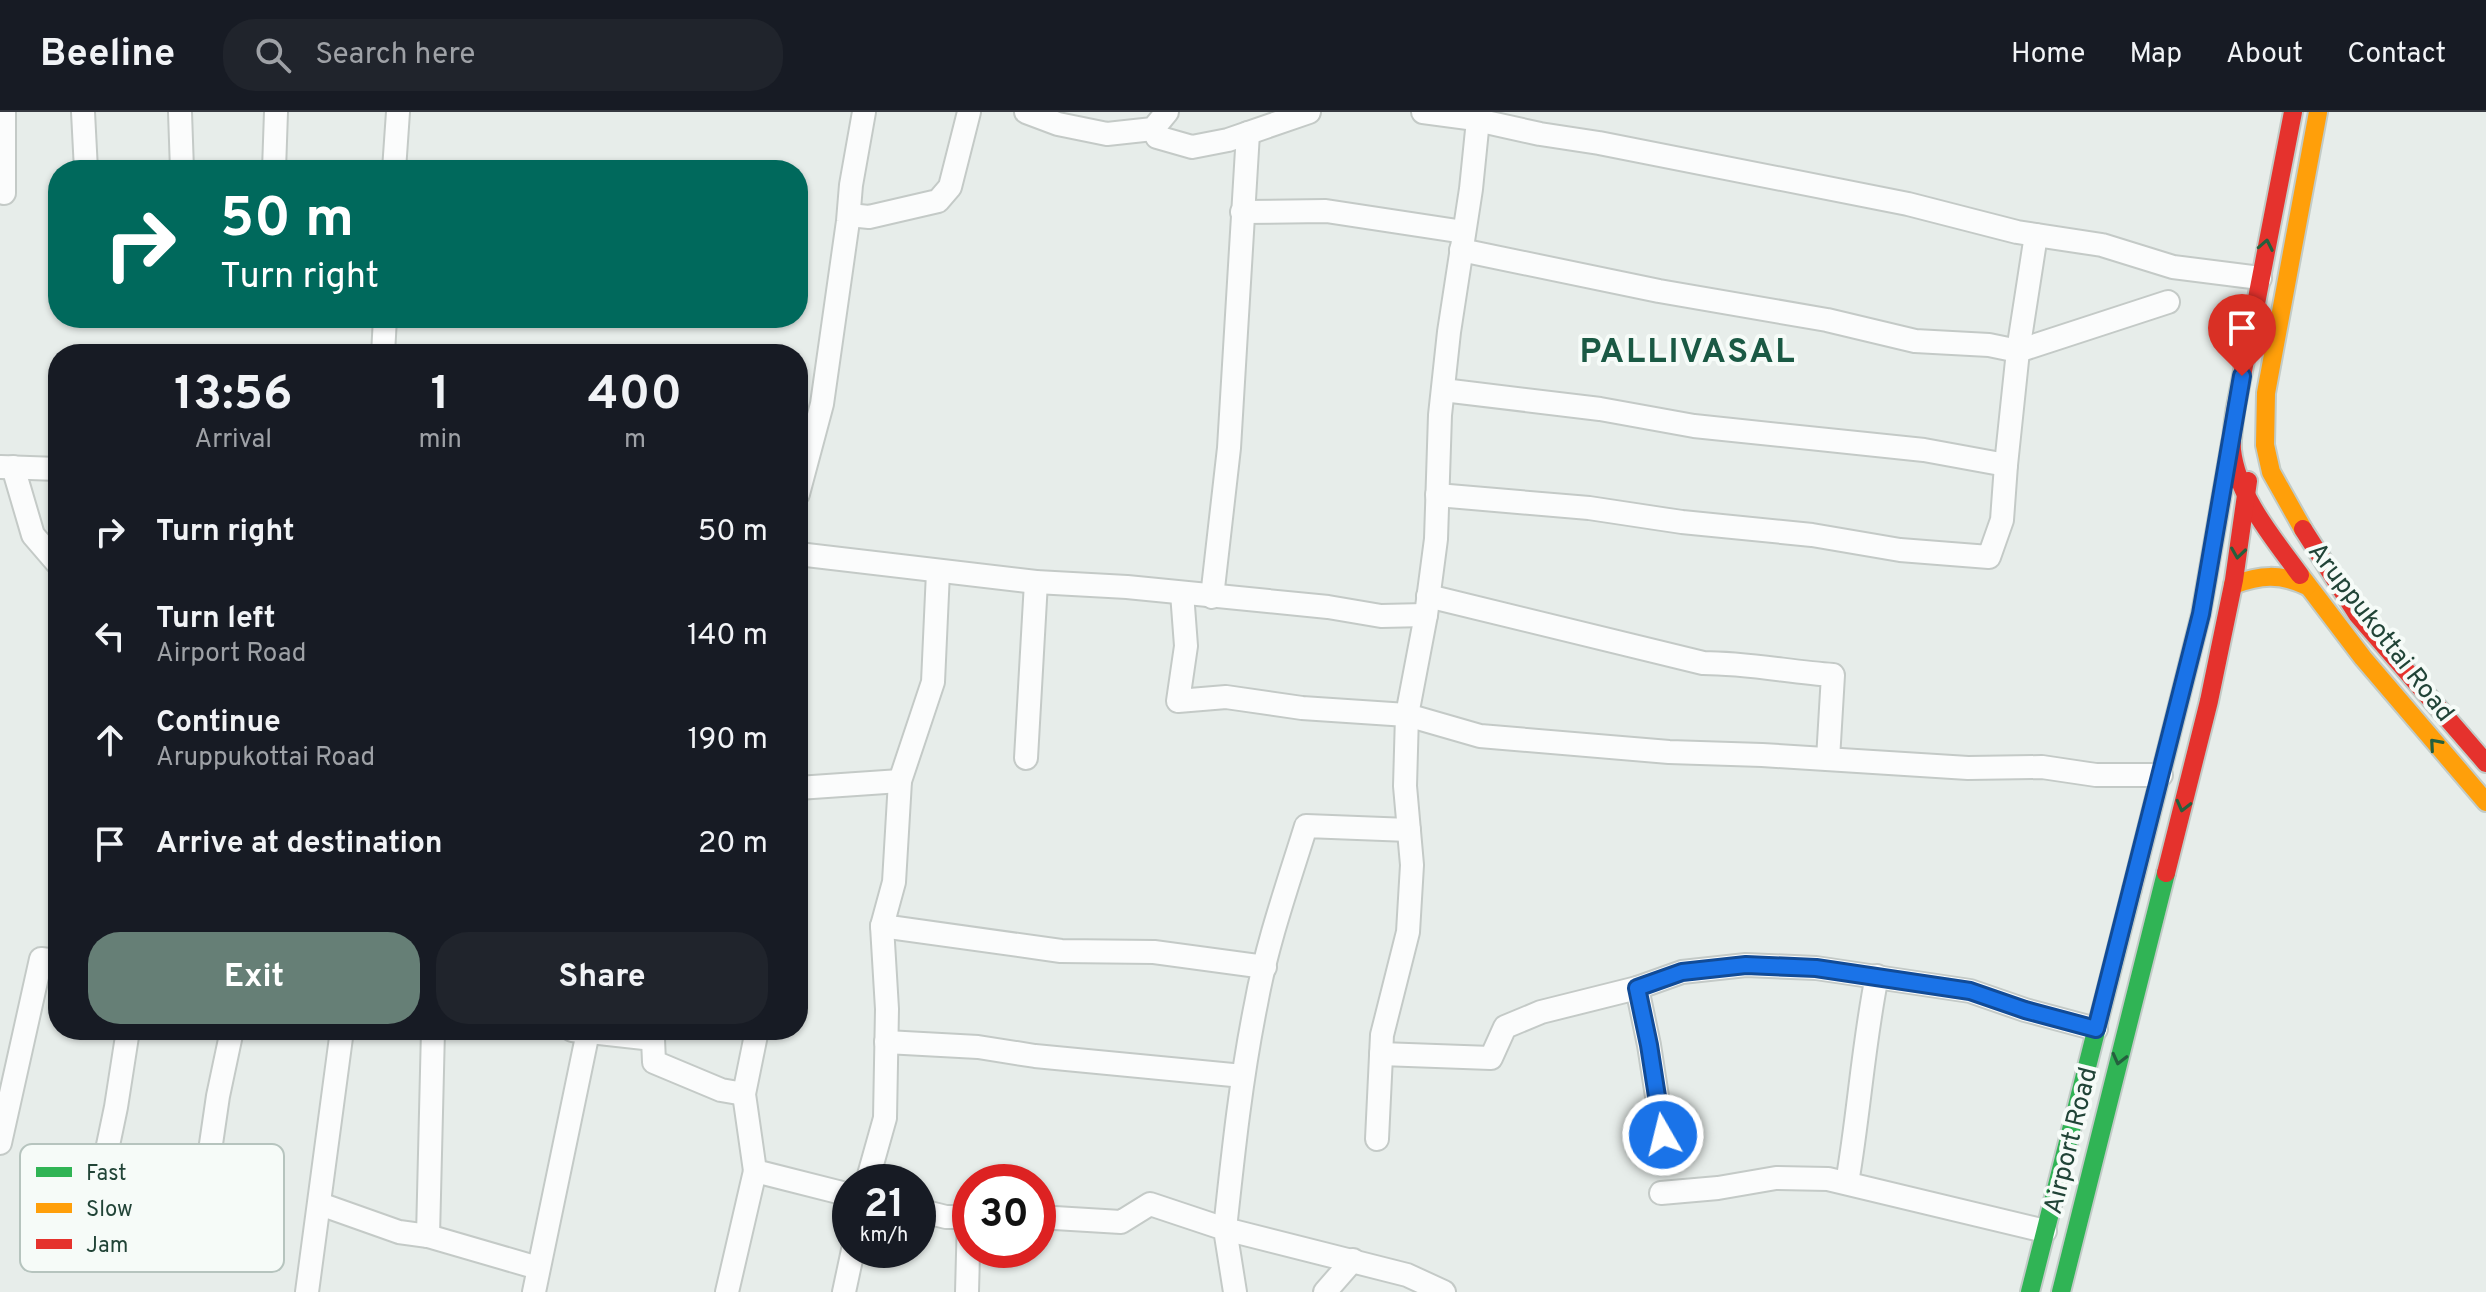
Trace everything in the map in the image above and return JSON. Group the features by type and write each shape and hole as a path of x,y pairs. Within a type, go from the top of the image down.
{"main road":[{"name":"Aruppukottai Road","path":"2293,112 2231,441 2235,465 2265,525 2344,637 2486,802"},
{"name":"Aruppukottai Road","path":"2318,112 2266,393 2265,445 2271,472 2357,614 2486,763"},
{"name":"Airport Road","path":"2061,1292 2209,701 2233,585 2246,492 2266,393"},
{"name":"Airport Road","path":"2030,1292 2201,614 2231,441"},
{"path":"2233,585 2269,574 2288,576 2307,586"}],"street":[{"path":"4,112 4,193"},
{"path":"83,112 85,160"},
{"path":"180,112 182,160"},
{"path":"274,160 276,112"},
{"path":"395,160 398,112"},
{"path":"808,456 822,404 851,185 864,112"},
{"path":"849,215 869,217 938,201 950,187 969,112"},
{"path":"1026,112 1058,124 1107,134 1160,120 1157,137 1192,147 1248,133 1309,112"},
{"path":"1423,112 1908,204 2036,235 2102,245 2173,267 2260,278"},
{"path":"1377,1139 1382,1035 1408,932 1412,865 1405,786 1407,715 1436,539 1443,390 1478,120"},
{"path":"1212,597 1229,448 1248,133"},
{"path":"1242,212 1326,211 1462,241 1659,291 1827,320 1915,341 1989,345 2018,351 2168,302"},
{"path":"1437,495 1589,508 1682,522 1812,535 1900,550 1989,557 2002,520 2018,351 2036,235"},
{"path":"1443,390 1600,409 1694,426 1924,450 2006,465"},
{"path":"48,469 6,467 33,535 48,552"},
{"path":"808,555 1036,582 1127,587 1328,607 1381,616 1427,605 1703,663 1739,663 1775,671 1833,675 1828,759"},
{"path":"872,1164 885,1118 882,926 894,882 900,781 933,682 938,572"},
{"path":"1026,758 1036,582"},
{"path":"1182,593 1186,646 1178,701 1226,697 1302,708 1407,715 1480,736 1669,752 1968,768 2042,767 2096,775 2161,775"},
{"path":"808,787 900,781"},
{"path":"1235,1292 1225,1229 1243,1076 1265,967 1306,826 1409,830"},
{"path":"882,926 1061,951 1154,952 1265,967"},
{"path":"0,1143 41,959 48,960"},
{"path":"1381,1054 1491,1058 1505,1027 1541,1012 1637,988 1682,972 1746,965 1816,968 1970,991 2096,1029"},
{"path":"1847,1183 1867,1027 1877,976"},
{"path":"1637,988 1663,1135"},
{"path":"108,1144 126,1040"},
{"path":"211,1144 230,1040"},
{"path":"307,1292 341,1040"},
{"path":"428,1236 433,1040"},
{"path":"534,1292 578,1040"},
{"path":"653,1040 654,1062 721,1090 744,1094"},
{"path":"727,1292 755,1171 744,1094 755,1040"},
{"path":"886,1042 978,1047 1035,1056 1243,1076"},
{"path":"755,1171 832,1190"},
{"path":"1661,1193 1718,1188 1776,1178 1828,1179 2045,1231"},
{"path":"320,1204 399,1232 428,1236 538,1268"},
{"path":"1056,1218 1121,1222 1150,1204 1225,1229 1407,1275 1444,1292"},
{"path":"1325,1292 1353,1260"},
{"path":"844,1292 849,1268"},
{"path":"967,1292 968,1268"}],"traffic: fast":[{"path":"2061,1292 2166,873"},
{"path":"2030,1292 2132,889"}],"traffic: slow":[{"path":"2303,529 2271,472 2265,445 2266,393 2318,112"},
{"path":"2300,575 2363,658 2486,802"},
{"path":"2233,585 2270,577 2307,586"}],"traffic: jam":[{"path":"2293,112 2236,407 2232,450 2235,467 2249,500 2300,575"},
{"path":"2132,889 2201,614 2231,442"},
{"path":"2166,873 2209,701 2234,580 2248,481"},
{"path":"2303,529 2357,614 2486,763"}],"district":[{"name":"PALLIVASAL","path":"1688,353"}],"route":[{"path":"1663,1135 1637,988 1682,972 1746,965 1816,968 1970,991 2096,1029 2201,614 2242,376"}]}
